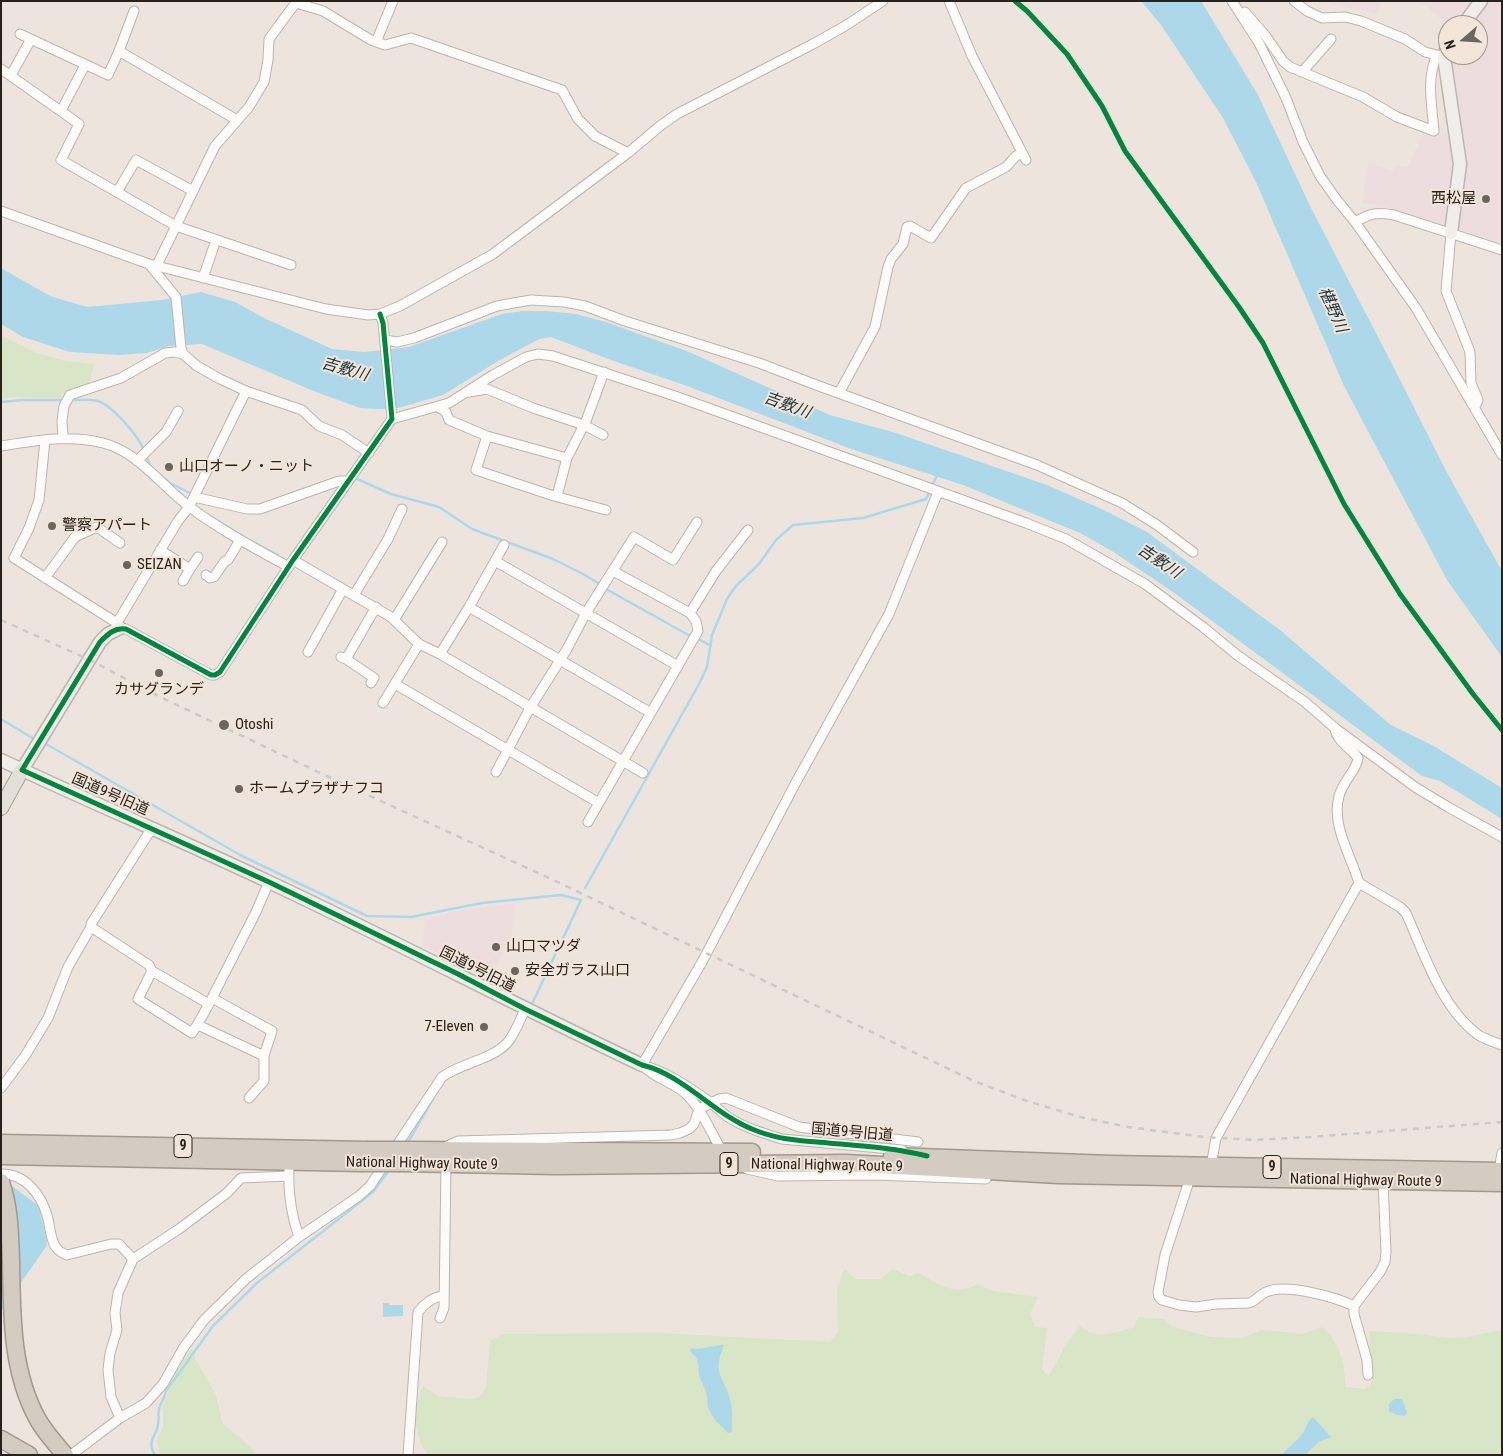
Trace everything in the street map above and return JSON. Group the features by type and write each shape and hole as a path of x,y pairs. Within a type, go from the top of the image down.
{"highway":[{"name":"National Highway Route 9","path":"1,1143 642,1166 846,1163 1058,1175 1190,1178 1383,1181 1501,1175"},
{"name":"National Highway Route 9","path":"446,1158 782,1153 1501,1175"},
{"name":"National Highway Route 9","path":"1,1156 289,1169 363,1156"},
{"path":"1,1182 10,1215 12,1319 16,1354 24,1387 38,1420 65,1455"},
{"path":"1,1439 29,1455"},
{"path":"1,1450 8,1455"}],"main road":[{"path":"1,808 22,770"}],"street":[{"path":"376,42 393,1"},
{"path":"1,211 153,264 203,278 326,308 368,315 380,314 400,306 493,254 678,114 813,44 883,1"},
{"path":"839,393 875,327 888,267 891,259 903,244 907,227 910,226 931,238 966,188 1006,167 1016,156 1024,156 972,56 949,1"},
{"path":"1234,1 1265,35 1283,61 1290,67 1363,96 1397,118 1434,131 1431,77 1432,64 1438,58"},
{"path":"1234,1 1259,43 1286,98 1303,142 1320,176 1356,222 1416,308 1502,455"},
{"path":"1294,1 1307,11 1322,18 1345,17 1361,21 1405,39 1425,52 1438,55"},
{"path":"1470,15 1481,1"},
{"path":"153,264 176,226 215,146 249,107 264,82 269,39 296,2 323,11 376,42 385,45 411,38 562,90 578,119 595,136 628,153"},
{"path":"20,34 108,75 134,11"},
{"path":"1302,72 1331,39"},
{"path":"11,75 32,40"},
{"path":"119,51 237,120"},
{"path":"62,111 85,65"},
{"path":"1442,65 1460,164 1446,291 1470,352 1471,383 1478,400 1475,407"},
{"path":"1,68 80,124 61,160 176,226 291,265"},
{"path":"117,192 136,160 193,191"},
{"path":"1356,222 1370,214 1380,212 1502,250"},
{"path":"203,278 214,246"},
{"path":"153,264 176,297 182,351 197,366 246,390 302,410 319,426 355,442 369,453"},
{"path":"385,340 397,342 414,338 497,306 531,300 564,302 585,306 625,321 759,363 1037,465 1122,503 1157,525 1193,552"},
{"path":"45,440 39,500 29,528 14,558 118,626 215,675 220,672 291,564 369,453 392,415 383,323 380,314"},
{"path":"63,437 62,421 64,406 70,395 121,378 165,353 182,351"},
{"path":"392,415 438,407 449,403 515,362 538,354 553,356 676,396 1066,540 1145,584 1236,655 1305,702 1335,728 1415,787 1502,837"},
{"path":"557,496 567,458 584,425 604,372"},
{"path":"467,392 487,389 533,408 584,425 603,435"},
{"path":"22,770 100,642 118,626 160,550 189,506 246,390"},
{"path":"438,407 446,412 449,420 488,436 567,458"},
{"path":"138,461 166,432 178,411"},
{"path":"488,436 476,470 606,510"},
{"path":"1,446 63,437 113,446 138,461 189,506 216,526 240,540 343,589 376,607 394,620 420,644 644,773"},
{"path":"194,497 247,509 260,509 339,481 348,481"},
{"path":"642,1065 702,962 795,784 889,614 937,491"},
{"path":"354,595 388,539 402,509"},
{"path":"496,772 530,708 586,613 634,537 673,560 697,522"},
{"path":"45,578 75,537 97,527 120,543"},
{"path":"690,613 716,571 748,530"},
{"path":"206,575 214,578 240,540"},
{"path":"394,620 442,542"},
{"path":"440,654 469,608 504,545"},
{"path":"160,550 190,569"},
{"path":"183,581 198,558"},
{"path":"495,561 678,666"},
{"path":"588,822 698,631 696,621 690,613 613,571"},
{"path":"308,652 343,589"},
{"path":"374,678 344,658 376,607"},
{"path":"469,608 652,713"},
{"path":"383,703 420,644"},
{"path":"394,684 599,803"},
{"path":"1335,728 1341,741 1358,758 1357,764 1344,781 1339,797 1338,813 1341,834 1359,883 1400,907 1406,913 1446,999 1460,1018 1478,1035 1502,1045"},
{"name":"国道9号旧道","path":"1,760 269,882 450,970 525,1009 642,1065 655,1068 741,1124 782,1139 881,1147 926,1156"},
{"path":"1,1088 25,1056 48,1018 68,967 91,924 152,828"},
{"path":"152,971 138,999 192,1033 198,1025 256,912 269,882"},
{"path":"1211,1166 1216,1138 1359,883"},
{"path":"91,927 149,965 152,971 272,1031 264,1056 264,1081 250,1098"},
{"path":"71,1455 120,1418 146,1403 163,1384 184,1347 204,1320 247,1278 299,1236 360,1196 370,1186 442,1077 451,1070 489,1055 505,1045 511,1038 525,1009"},
{"path":"198,1025 264,1056"},
{"name":"国道9号旧道","path":"642,1065 651,1074 684,1092 699,1110 719,1146"},
{"path":"440,1318 444,1308 446,1158 449,1145 458,1141 670,1135 689,1129 694,1124 699,1110 719,1099 726,1098 799,1127 918,1142"},
{"path":"1501,1175 1502,1153"},
{"path":"745,1168 778,1176 1034,1180 1058,1175"},
{"path":"120,1418 111,1397 108,1370 110,1354 117,1330 115,1313 118,1293 133,1259 179,1230 227,1193 241,1178 289,1169 295,1226 299,1236"},
{"path":"1,1174 16,1176 26,1182 36,1193 42,1202 47,1216 54,1245 60,1253 67,1255 111,1244 119,1244 133,1259"},
{"path":"1190,1178 1165,1255 1158,1292 1162,1300 1179,1305 1202,1307 1216,1304 1249,1303 1267,1291 1282,1289 1308,1292 1342,1300 1354,1306"},
{"path":"1368,1376 1367,1360 1354,1314 1354,1306 1380,1272 1385,1262 1383,1181"},
{"path":"408,1455 418,1312 422,1306 439,1296 444,1296"}],"shaded area":[{"path":"1318,1 1381,1 1378,14"},
{"path":"1412,1 1502,1 1502,243 1379,205 1362,203 1368,162 1392,171 1397,166 1408,166 1424,131 1450,134 1449,65 1488,65 1488,15 1438,16 1426,6"},
{"path":"515,903 511,938 490,979 422,945 425,919 451,912"}],"green space":[{"path":"1,335 35,352 65,361 94,364 89,384 61,394 61,398 15,397 1,399"},
{"path":"844,1269 855,1279 881,1279 893,1269 909,1276 918,1273 947,1288 962,1290 977,1284 993,1291 1038,1297 1030,1314 1035,1327 1047,1328 1042,1369 1048,1376 1065,1345 1080,1326 1093,1333 1113,1333 1134,1327 1138,1317 1163,1319 1173,1327 1211,1337 1242,1338 1261,1330 1303,1334 1322,1327 1333,1340 1340,1354 1346,1387 1365,1389 1372,1382 1369,1331 1448,1338 1467,1337 1502,1330 1502,1455 428,1455 421,1444 412,1415 423,1386 438,1396 469,1399 480,1397 486,1387 490,1341 502,1334 658,1333 830,1342 838,1332 837,1289"},
{"path":"192,1348 196,1360 216,1395 223,1424 258,1455 160,1455 157,1442 163,1426 163,1406 178,1367"}],"water":[{"name":"椹野川","path":"1141,1 1201,1 1258,95 1311,208 1445,469 1502,571 1502,657 1447,580 1344,386 1256,182 1223,118 1161,25"},
{"name":"吉敷川","path":"1,268 50,296 87,307 162,300 201,292 235,302 262,317 332,349 364,352 409,347 502,314 522,311 547,311 576,314 606,322 689,352 830,415 896,433 1047,485 1106,511 1147,532 1280,630 1391,725 1432,745 1502,788 1502,819 1440,781 1422,776 1173,592 1112,551 1080,533 963,485 854,450 687,386 551,337 539,339 498,361 443,395 398,408 379,409 360,408 316,392 202,344 169,346 147,353 119,355 70,352 23,337 1,324"},
{"path":"12,1186 39,1206 47,1241 46,1247 1,1311 1,1242 13,1220 8,1195"},
{"path":"383,1303 403,1305 403,1316 383,1317"},
{"path":"724,1345 720,1356 719,1370 732,1410 732,1432 728,1433 715,1420 708,1408 707,1394 699,1376 698,1363 696,1357 690,1351 691,1348 698,1349"},
{"path":"1394,1399 1402,1399 1407,1412 1405,1416 1389,1411 1389,1404"},
{"path":"1313,1417 1331,1437 1319,1442 1305,1455 1281,1455 1300,1437"}],"waterway":[{"path":"1,402 61,400"},
{"path":"71,400 95,400 104,404 124,422 144,450"},
{"path":"146,456 151,467 170,483 192,494"},
{"path":"932,486 937,475"},
{"path":"355,478 391,494 439,507 472,529 553,559 598,583"},
{"path":"585,888 699,684 707,667 712,635 727,599 736,586 759,564 776,540 793,525 863,518 926,499 930,491"},
{"path":"207,514 278,555"},
{"path":"606,589 692,637"},
{"path":"698,639 711,646"},
{"path":"1,719 34,739"},
{"path":"46,744 242,856 367,916 411,917 482,903 561,895 581,900 531,1006"},
{"path":"497,1056 513,1044 516,1038"},
{"path":"407,1144 433,1099"},
{"path":"155,1455 151,1442 157,1429 159,1411 166,1391 213,1326 257,1283 373,1192 390,1169"}],"railway":[{"path":"1,620 90,660 160,697 547,877 974,1081 1027,1101 1080,1117 1128,1127 1204,1137 1254,1140 1502,1122"}],"cycle path":[{"path":"1015,1 1027,11 1067,54 1102,106 1125,151 1239,307 1263,343 1344,504 1400,594 1473,694 1502,730"},
{"path":"380,314 383,323 392,419 293,560 220,672 211,675 126,629 115,630 100,642 22,770 269,882 458,974 525,1009 642,1065 658,1070 742,1125 792,1140 878,1148 927,1156"}],"place":[{"name":"西松屋","path":"1486,199"},
{"name":"山口オーノ・ニット","path":"169,467"},
{"name":"警察アパート","path":"52,526"},
{"name":"SEIZAN","path":"127,565"},
{"name":"カサグランデ","path":"159,673"},
{"name":"Otoshi","path":"224,725"},
{"name":"ホームプラザナフコ","path":"239,789"},
{"name":"山口マツダ","path":"496,947"},
{"name":"安全ガラス山口","path":"515,971"},
{"name":"7-Eleven","path":"484,1027"}]}
